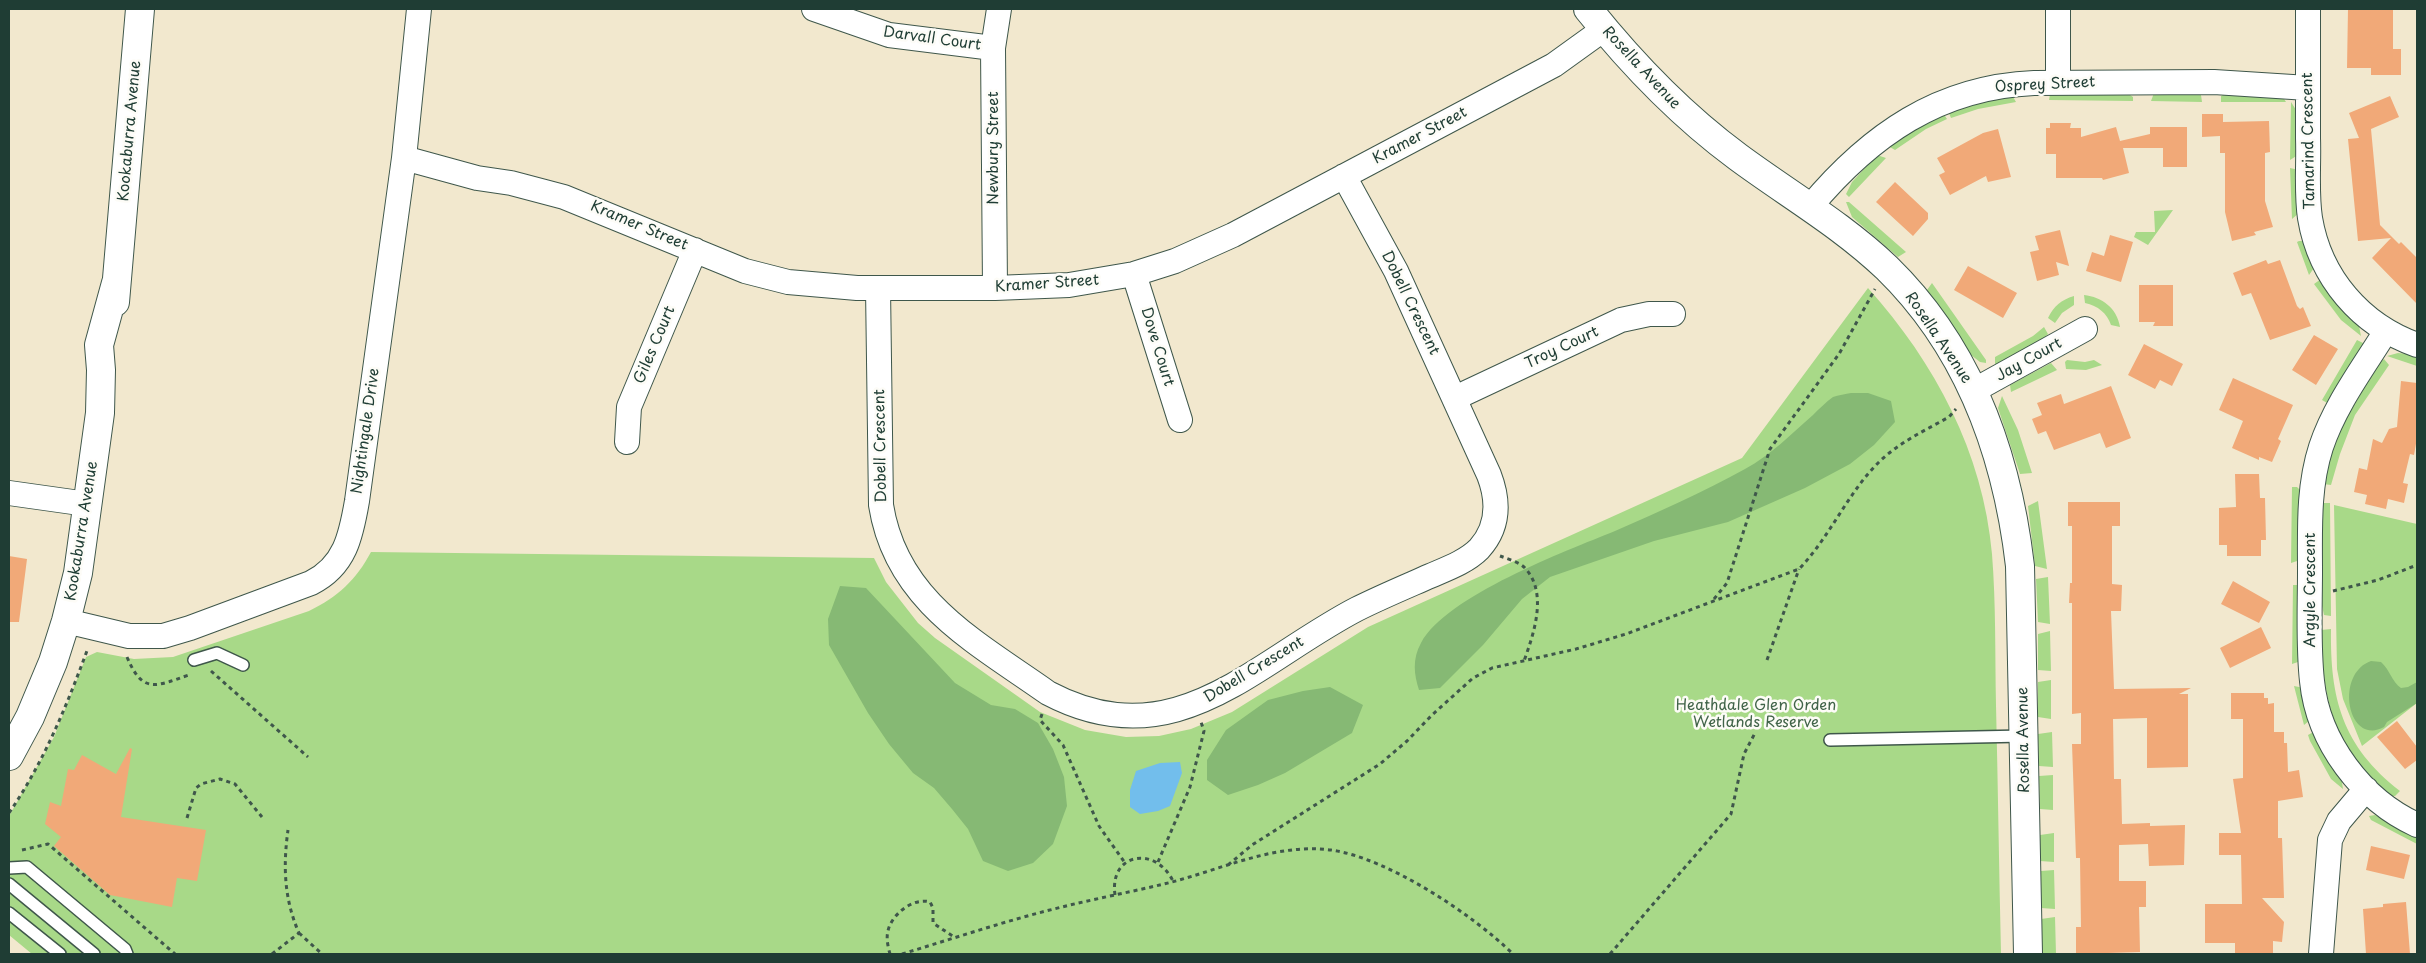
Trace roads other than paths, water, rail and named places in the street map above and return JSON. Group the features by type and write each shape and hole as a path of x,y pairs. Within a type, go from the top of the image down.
{"street":[{"name":"Kookaburra Avenue","path":"9,756 30,717 53,662 66,621 78,573 100,413 114,376 116,360 113,329 116,283 140,9"},
{"name":"Nightingale Drive","path":"66,621 129,636 163,636 190,628 311,583 321,578 340,560 346,547 354,518 402,168 419,9"},
{"name":"Darvall Court","path":"814,9 889,35 994,48"},
{"name":"Newbury Street","path":"995,288 994,48 999,9"},
{"path":"2058,9 2058,83"},
{"name":"Tamarind Crescent","path":"2308,9 2309,205 2320,254 2334,281 2353,305 2386,331 2417,345"},
{"name":"Kramer Street","path":"402,168 512,183 564,197 745,271 788,282 833,287 878,288 995,288 1069,285 1134,274 1205,248 1554,65 1596,19"},
{"name":"Rosella Avenue","path":"1596,19 1640,70 1690,118 1737,157 1818,212 1887,268 1928,318 1953,355 1973,391 1994,441 2005,475 2015,524 2020,566 2028,954"},
{"name":"Osprey Street","path":"1818,212 1828,185 1864,152 1910,118 1946,100 1967,93 2005,85 2058,83 2308,81"},
{"name":"Dobell Crescent","path":"878,288 880,487 884,521 895,554 915,588 936,610 1048,693 1079,707 1121,715 1159,714 1195,704 1221,692 1339,619 1457,564 1478,549 1493,525 1496,502 1489,475 1396,270 1344,176"},
{"name":"Giles Court","path":"627,442 628,407 695,250"},
{"name":"Dove Court","path":"1134,274 1180,420"},
{"name":"Troy Court","path":"1455,398 1621,320 1649,314 1673,314"},
{"name":"Jay Court","path":"1973,391 2085,330"},
{"name":"Argyle Crescent","path":"2386,331 2340,407 2321,447 2312,485 2310,520 2311,670 2313,691 2322,722 2331,743 2366,789 2393,811 2417,824"},
{"path":"9,493 87,504"},
{"path":"2321,954 2326,866 2330,840 2339,820 2366,789"}],"lane":[{"path":"194,660 217,653 242,665"},
{"path":"1830,740 2024,736"},
{"path":"9,868 27,867 125,949 127,954"},
{"path":"9,884 94,954"},
{"path":"9,913 60,954"}],"water":[{"path":"1180,762 1182,773 1170,806 1158,811 1140,814 1130,807 1130,790 1136,771 1160,763"}],"park label":[{"name":"Heathdale Glen Orden Wetlands Reserve","path":"1756,714"}]}
